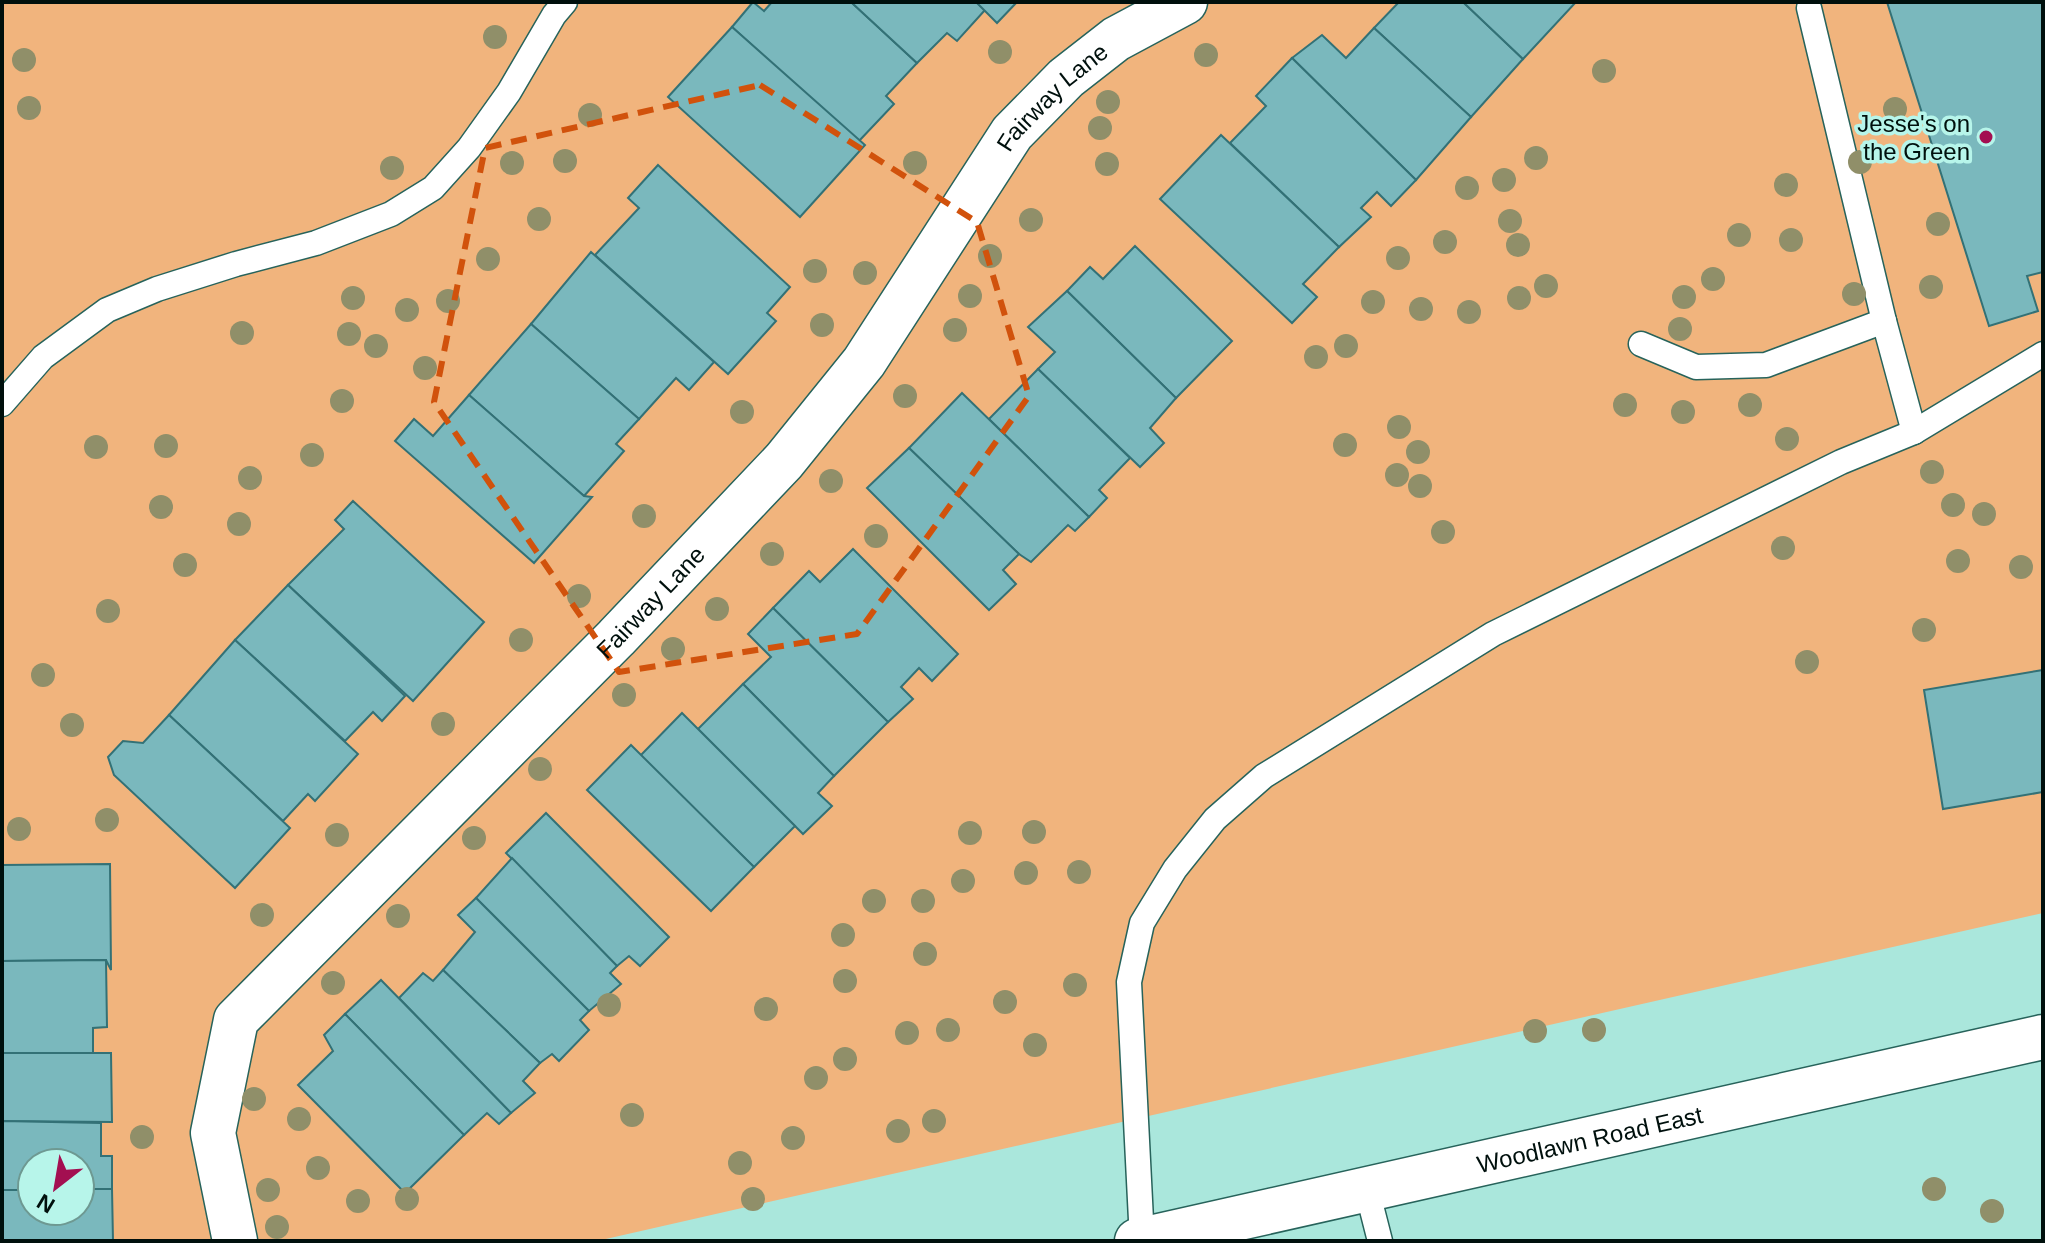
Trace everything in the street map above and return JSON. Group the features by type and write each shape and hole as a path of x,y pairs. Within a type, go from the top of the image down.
{"street":[{"name":"Fairway Lane","path":"235,1241 213,1133 236,1020 616,638 784,461 864,362 1012,133 1066,78 1116,39 1185,2"},
{"name":"Woodlawn Road East","path":"1139,1240 2043,1037"}],"lane":[{"path":"2,404 43,357 107,310 157,289 316,243 391,214 433,188 469,148 509,92 554,15 565,2"},
{"path":"1809,8 1884,321 1914,432"},
{"path":"1641,344 1696,367 1766,365 1884,321"},
{"path":"1139,1240 1129,982 1142,923 1175,869 1215,819 1264,776 1493,634 1841,462 1914,432 2043,354"},
{"path":"1367,1190 1380,1241"}],"highlighted area":[{"path":"760,85 977,222 1029,396 857,634 619,672 434,402 485,148"}],"shaded area":[{"path":"2,2 2043,2 2043,913 597,1241 2,1241"}],"building":[{"path":"753,2 764,11 772,2 851,2 917,63 886,96 894,104 858,142 732,27"},
{"path":"851,2 976,2 985,10 957,41 947,33 917,63"},
{"path":"976,2 1017,2 997,23"},
{"path":"1399,2 1463,2 1523,59 1471,117 1374,28"},
{"path":"1463,2 1576,2 1523,59"},
{"name":"Jesse's on the Green","path":"1887,2 2043,2 2043,272 2027,276 2038,311 1989,326"},
{"path":"732,27 865,145 800,217 668,97"},
{"path":"1374,28 1471,117 1416,180 1292,58 1322,35 1346,58"},
{"path":"1292,58 1416,180 1391,206 1377,192 1361,208 1371,217 1339,247 1230,143 1266,106 1256,96"},
{"path":"1221,135 1339,247 1303,284 1317,297 1292,323 1160,199"},
{"path":"658,165 790,287 767,313 776,321 728,374 595,255 639,208 628,198"},
{"path":"1135,246 1232,341 1176,398 1067,291 1090,267 1103,279"},
{"path":"591,252 714,362 689,390 676,378 639,419 531,324"},
{"path":"1067,291 1176,398 1150,428 1164,443 1140,467 1038,369 1055,352 1028,327"},
{"path":"531,324 639,419 616,444 624,451 584,496 469,395"},
{"path":"1038,369 1130,458 1099,490 1107,498 1089,517 989,419"},
{"path":"962,393 1089,517 1075,531 1068,525 1031,562 909,448"},
{"path":"469,395 584,496 592,497 534,563 395,441 414,419 433,436"},
{"path":"909,448 1019,554 1003,570 1016,584 989,610 867,488"},
{"path":"353,501 484,622 413,701 288,585 344,529 335,520"},
{"path":"853,549 958,654 932,681 919,668 901,687 913,699 888,722 773,608 809,571 820,582"},
{"path":"288,585 405,696 382,721 373,712 345,741 235,640"},
{"path":"773,608 888,722 834,776 743,684 771,657 748,634"},
{"path":"235,640 358,754 315,801 308,794 283,821 169,715"},
{"path":"2043,670 2043,792 1943,809 1924,690"},
{"path":"743,684 834,776 818,793 832,806 803,834 698,729"},
{"path":"682,713 795,826 754,867 640,756"},
{"path":"169,715 290,828 235,888 114,775 108,757 123,741 143,743"},
{"path":"631,745 754,867 711,911 587,790"},
{"path":"546,813 669,937 640,966 629,956 617,966 506,853"},
{"path":"512,858 617,966 610,973 621,984 589,1011 476,898"},
{"path":"110,864 111,970 106,960 2,961 2,865"},
{"path":"476,898 589,1011 580,1020 589,1030 559,1061 552,1054 540,1063 443,970 475,932 458,915"},
{"path":"106,960 107,1027 93,1028 93,1053 2,1053 2,961"},
{"path":"443,970 540,1063 523,1081 535,1093 511,1113 399,998 423,973 433,981"},
{"path":"381,980 511,1113 499,1124 487,1113 464,1135 345,1014"},
{"path":"345,1014 464,1135 405,1193 298,1085 333,1051 324,1035"},
{"path":"2,1053 111,1053 112,1122 2,1121"},
{"path":"2,1121 101,1123 101,1156 112,1156 112,1189 96,1189 96,1147 16,1147 16,1190 2,1190"},
{"path":"96,1189 112,1189 113,1241 2,1241 2,1190 16,1190 16,1227 96,1227"}],"place":[{"name":"Jesse's on the Green","path":"1986,137"}]}
